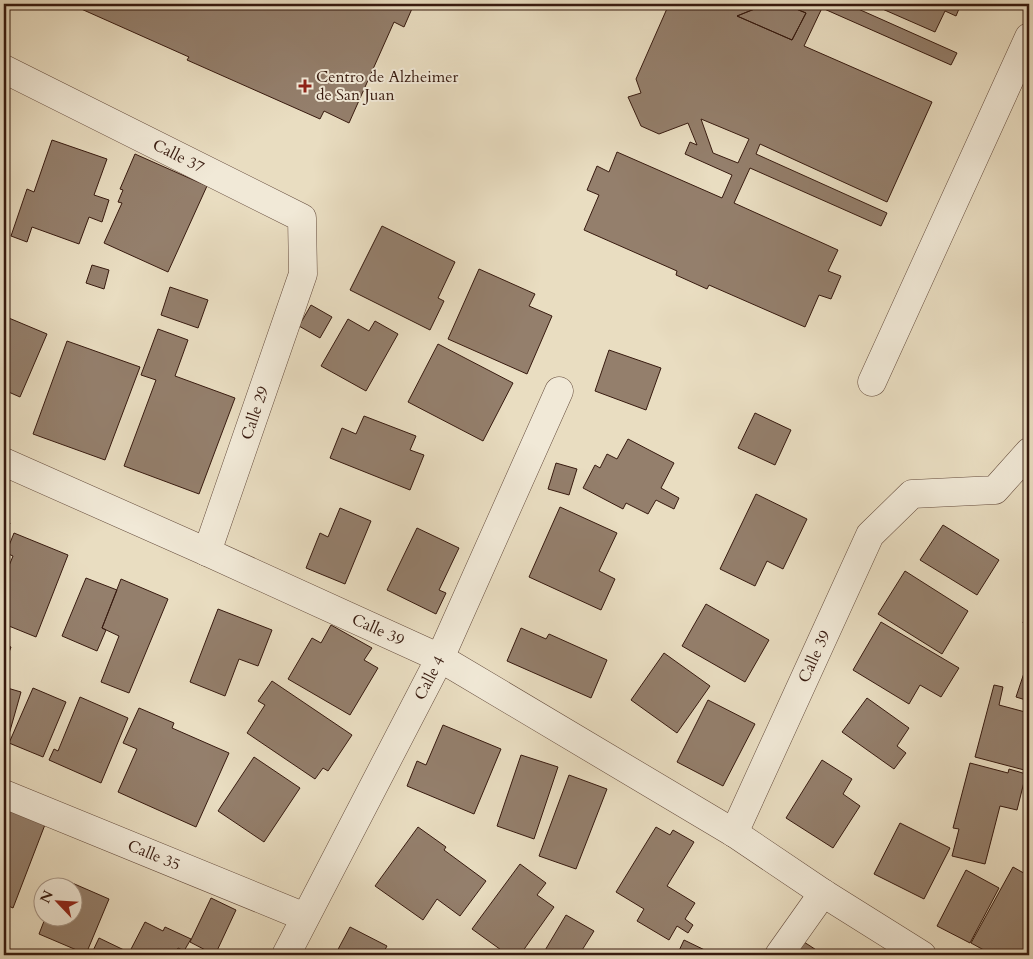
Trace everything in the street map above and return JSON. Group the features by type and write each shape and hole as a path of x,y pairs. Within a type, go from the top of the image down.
{"street":[{"path":"872,382 1029,37"},
{"name":"Calle 37","path":"4,69 302,218 303,274"},
{"name":"Calle 29","path":"207,552 303,274"},
{"name":"Calle 4","path":"286,955 440,658 559,391"},
{"name":"Calle 39","path":"734,833 870,535 912,494 995,490 1029,452"},
{"name":"Calle 39","path":"4,462 440,658 734,833 823,893 922,955"},
{"name":"Calle 35","path":"4,794 305,917"},
{"path":"779,955 823,893"}],"building":[{"name":"Centro de Alzheimer de San Juan","path":"70,4 414,4 404,27 394,22 349,123 324,111 320,119 187,60 189,57"},
{"path":"669,4 767,4 737,16 792,40 806,13 784,4 847,4 957,53 951,65 822,8 804,46 932,102 887,202 760,144 756,154 887,213 881,226 750,168 734,203 838,250 828,271 841,276 831,299 819,295 805,327 709,285 707,289 676,275 677,271 584,230 599,195 587,190 597,166 609,172 617,152 722,198 732,175 685,154 690,142 697,145 688,123 659,134 641,126 628,97 641,93 636,79","holes":["701,119 749,139 738,163 713,153"]},
{"path":"767,4 784,4 806,13 792,40 737,16"},
{"path":"871,4 961,4 956,16 945,11 935,32"},
{"path":"52,140 107,159 94,195 109,200 102,222 89,217 79,244 32,227 27,242 11,236 27,189 34,192"},
{"path":"135,154 207,186 168,272 104,243 122,203 118,202 123,190 120,189"},
{"path":"382,226 455,262 438,298 444,301 430,330 350,290"},
{"path":"92,265 109,270 104,289 86,283"},
{"path":"479,269 535,294 529,306 552,316 527,374 448,339"},
{"path":"170,287 208,300 198,328 161,315"},
{"path":"311,305 332,317 320,338 299,326"},
{"path":"4,316 47,334 20,397 4,390"},
{"path":"348,319 369,331 375,321 398,334 366,391 321,366"},
{"path":"158,329 188,340 175,376 235,398 199,494 124,466 156,380 141,375"},
{"path":"67,341 140,367 105,460 33,434"},
{"path":"438,344 513,383 483,441 408,402"},
{"path":"609,350 661,368 646,410 595,391"},
{"path":"755,413 791,430 775,465 738,448"},
{"path":"364,416 416,436 410,450 424,455 410,490 330,458 342,428 356,434"},
{"path":"628,439 674,463 661,488 679,498 674,509 656,500 648,514 626,503 623,509 583,488 595,465 600,468 607,454 617,459"},
{"path":"556,463 577,469 569,495 548,489"},
{"path":"756,494 807,519 783,569 767,561 755,586 720,569"},
{"path":"560,507 617,533 599,571 615,579 601,610 529,577"},
{"path":"340,508 371,521 345,584 306,568 320,533 328,537"},
{"path":"4,520 10,523 4,538"},
{"path":"943,525 999,560 977,595 920,560"},
{"path":"417,528 459,548 439,590 446,593 436,614 387,590"},
{"path":"14,533 68,555 36,637 4,624 4,578 13,556 6,553"},
{"path":"905,571 968,611 942,654 878,614"},
{"path":"86,578 117,590 102,628 106,630 97,651 62,636"},
{"path":"121,579 168,599 129,693 101,682 119,636 102,628"},
{"path":"1029,603 1029,624 1023,623"},
{"path":"706,604 769,640 745,682 682,646"},
{"path":"218,609 272,630 258,666 239,659 225,696 190,682"},
{"path":"881,622 959,668 941,697 920,685 909,704 853,670"},
{"path":"331,625 372,648 364,660 378,668 350,715 288,679 312,638 321,643"},
{"path":"521,628 546,639 549,634 607,660 591,698 507,661"},
{"path":"4,644 11,647 4,666"},
{"path":"664,653 710,686 677,733 631,700"},
{"path":"1029,658 1029,701 1016,697"},
{"path":"272,681 352,735 328,771 323,768 315,779 247,733 265,705 258,701"},
{"path":"994,685 1003,687 999,705 1029,713 1028,771 975,757"},
{"path":"4,687 21,692 4,752"},
{"path":"33,688 66,702 43,757 9,743"},
{"path":"80,697 128,718 101,783 49,760 54,749 58,751"},
{"path":"867,698 909,728 897,746 906,753 894,769 842,732"},
{"path":"708,700 755,724 723,786 677,762"},
{"path":"139,708 174,723 172,728 229,753 196,827 118,792 137,749 123,743"},
{"path":"443,725 501,749 474,814 407,786 417,761 426,765"},
{"path":"521,755 558,767 534,839 497,826"},
{"path":"254,757 300,788 264,842 218,811"},
{"path":"822,760 852,779 843,794 860,806 833,848 786,818"},
{"path":"970,763 1008,773 1009,769 1026,774 1017,810 1000,806 985,864 952,856 959,829 953,828"},
{"path":"569,775 607,789 576,869 539,856"},
{"path":"4,805 46,822 13,908 4,904"},
{"path":"900,823 950,848 924,899 874,874"},
{"path":"418,827 446,847 444,850 486,881 460,916 437,899 423,920 375,886"},
{"path":"656,827 670,835 673,830 694,842 667,886 695,903 685,919 693,925 688,933 677,926 669,940 637,921 644,909 616,892"},
{"path":"520,864 546,883 537,895 554,907 520,955 508,955 472,929"},
{"path":"1013,867 1029,876 1029,955 993,955 971,943"},
{"path":"966,870 999,888 970,943 937,926"},
{"path":"82,887 109,899 86,954 39,934 42,926 82,926"},
{"path":"211,898 236,910 215,955 190,942"},
{"path":"566,915 594,931 579,955 550,955 544,952"},
{"path":"145,922 163,931 165,927 191,939 184,951 178,948 174,955 128,955"},
{"path":"350,927 387,946 382,955 335,955"},
{"path":"99,938 124,950 121,955 91,955"},
{"path":"684,940 715,955 677,955"},
{"path":"804,942 824,955 795,955"},
{"path":"4,947 11,950 9,955 4,955"}],"place":[{"name":"Centro de Alzheimer de San Juan","path":"305,86"}]}
